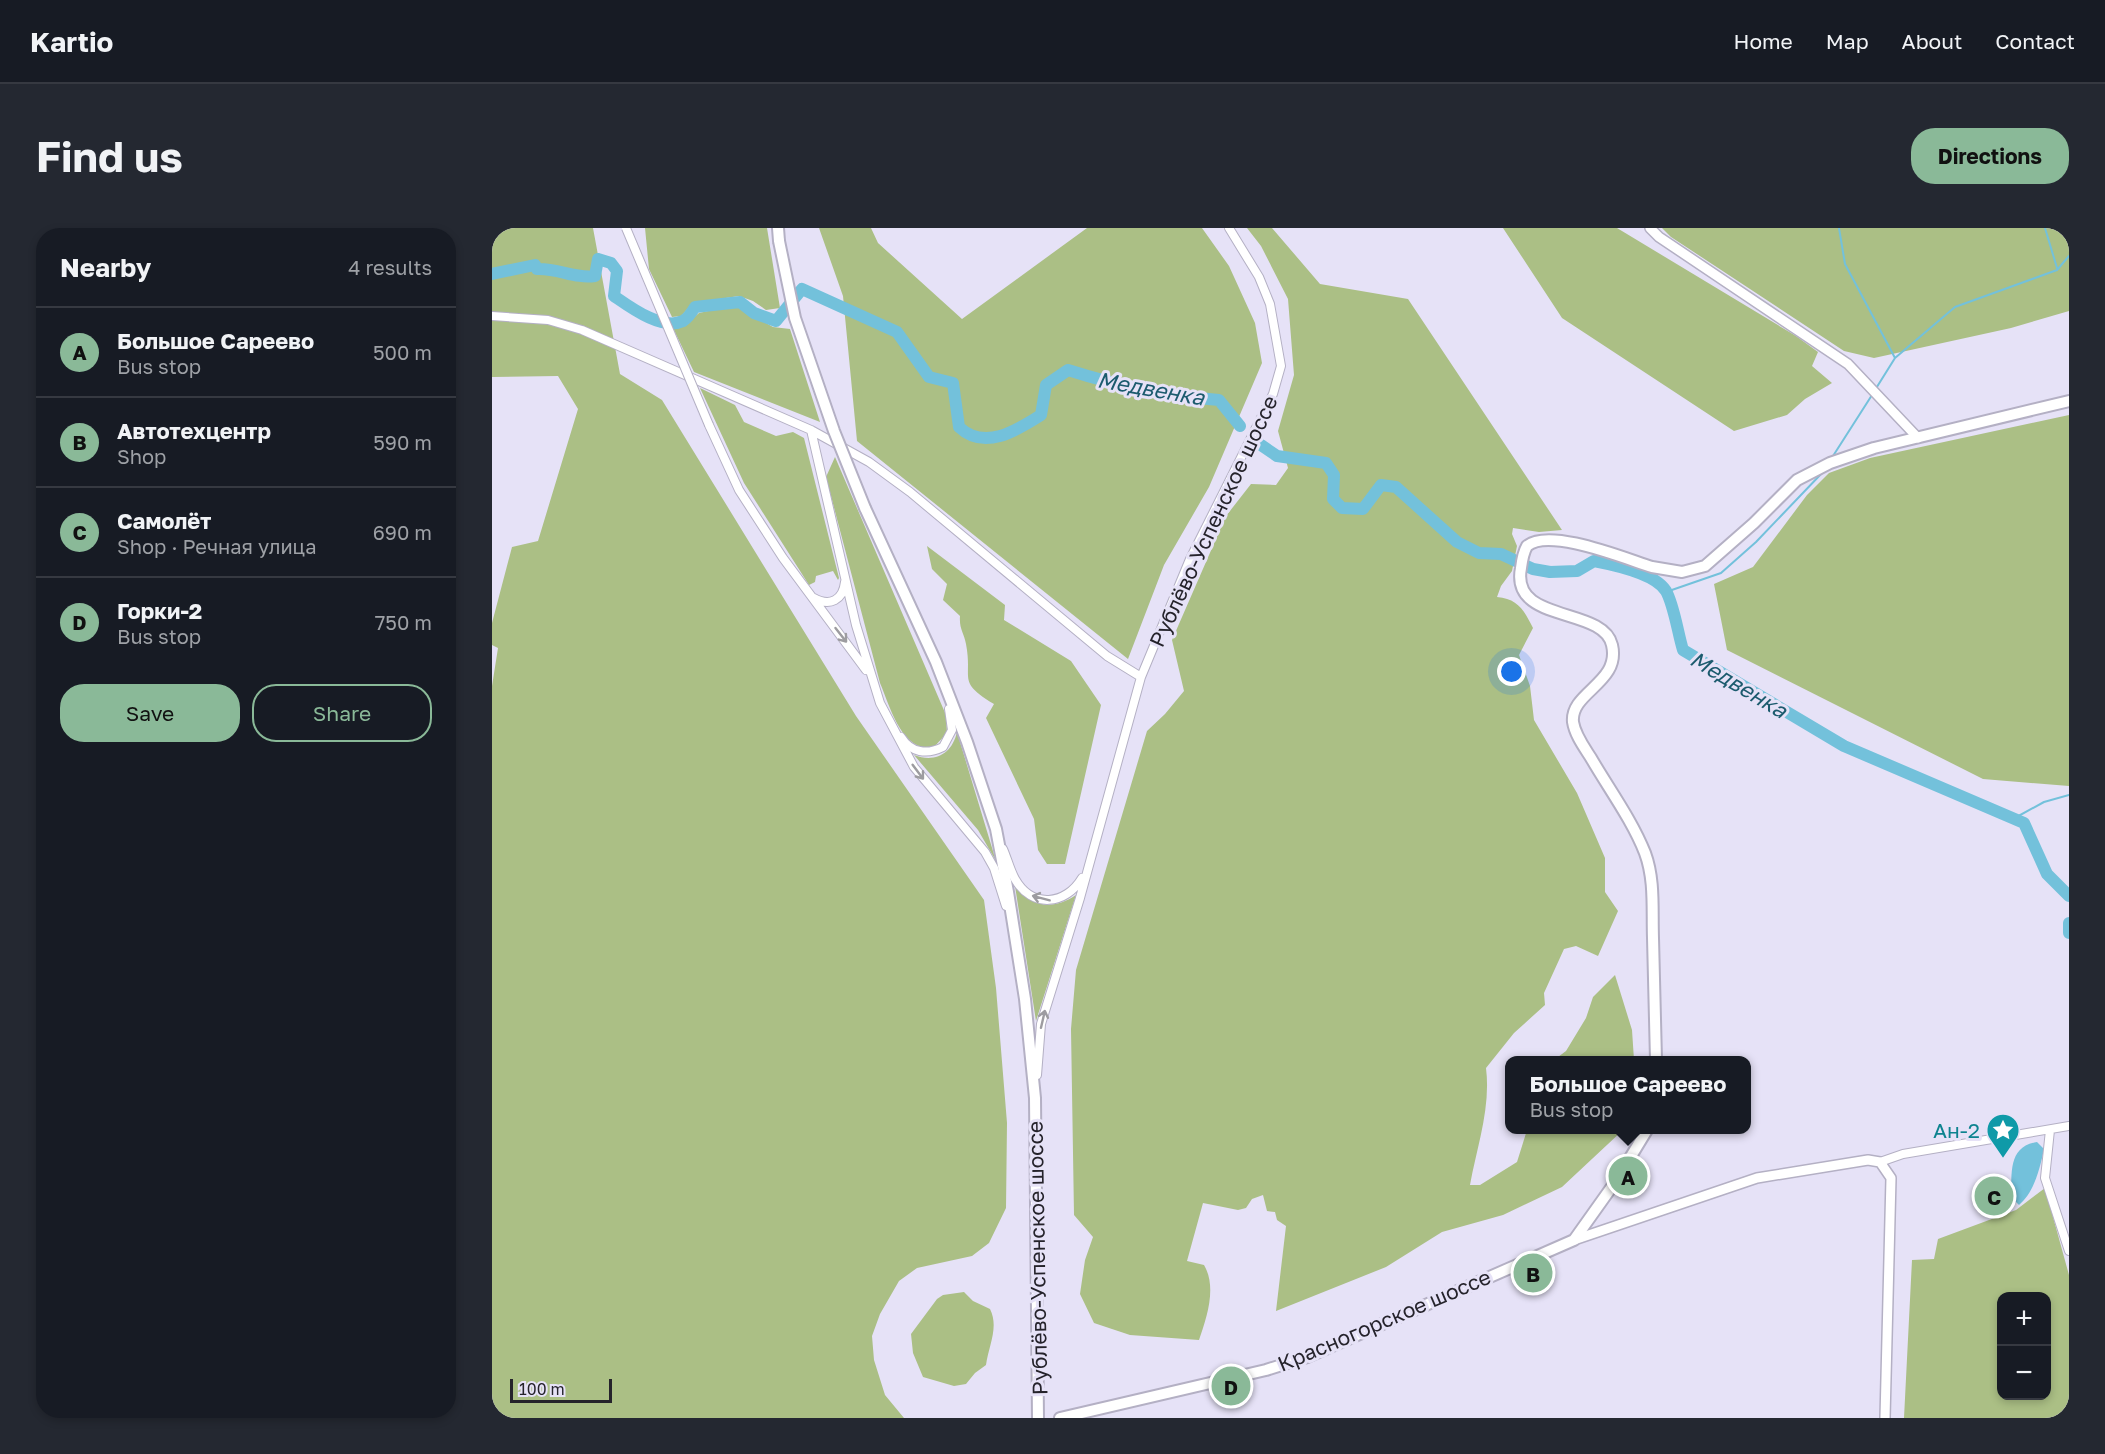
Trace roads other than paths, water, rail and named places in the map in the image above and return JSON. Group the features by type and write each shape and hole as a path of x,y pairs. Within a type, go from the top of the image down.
{"main road":[{"name":"Рублёво-Успенское шоссе","path":"777,228 795,318 834,431 865,508 936,662 967,742 996,829 1017,947 1035,1098 1038,1418"},
{"path":"1656,1056 1650,872 1635,832 1579,739 1573,720 1574,710 1580,701 1604,678 1610,667 1613,648 1611,640 1598,626 1553,612 1531,598 1521,584 1520,573 1524,552 1533,542 1557,540 1668,570 1692,570 1705,566 1722,554 1797,480 1851,455 2069,401"},
{"path":"1574,1240 1645,1134"},
{"name":"Красногорское шоссе","path":"1060,1418 1266,1370 1307,1357 1574,1240"}],"street":[{"path":"626,228 739,490 810,596 871,676"},
{"name":"Рублёво-Успенское шоссе","path":"1035,1098 1041,1024 1141,677 1190,559 1273,394 1281,366 1270,304 1259,277 1229,228"},
{"path":"1650,228 1659,237 1848,364 1918,438"},
{"path":"492,316 548,320 582,330 811,430 869,462 910,492 1107,656 1141,677"},
{"path":"811,430 845,576 880,703 914,767 985,852 1003,893 1017,947"},
{"path":"810,596 824,603 836,601 843,592 845,576"},
{"path":"880,703 910,748 928,752 943,747 951,737 953,724 936,662"},
{"path":"996,829 1016,880 1033,896 1054,901 1065,897 1077,887 1086,872"},
{"path":"1574,1240 1757,1178 1868,1160 1880,1162 1903,1154 2069,1126"},
{"path":"2050,1130 2045,1178 2069,1251"},
{"path":"1880,1162 1891,1178 1885,1418"}],"water":[{"path":"2037,1142 2044,1149 2038,1172 2029,1194 2019,1205 2011,1197 2012,1170 2016,1155 2021,1149"}],"waterway":[{"path":"1839,228 1845,264 1895,358"},
{"path":"2045,228 2057,268"},
{"path":"1875,390 1895,358 1955,307 2057,270 2069,256"},
{"name":"Медвенка","path":"492,274 535,265 537,269 588,277 595,276 598,259 611,263 617,271 614,296 647,316 666,323 683,321 695,307 740,302 754,313 776,321 802,289 897,332 929,377 953,383 959,427 979,438 1000,436 1011,432 1041,415 1046,385 1068,370 1143,390 1219,400 1240,426"},
{"path":"1833,456 1872,395"},
{"name":"Медвенка","path":"1261,445 1277,456 1326,463 1334,475 1333,499 1342,508 1363,509 1381,485 1396,487 1457,542 1479,553 1501,554 1533,569 1550,572 1577,571 1594,561 1634,571 1653,579 1661,585 1669,597 1683,650 1844,746 2024,823 2047,874 2069,896"},
{"path":"1666,592 1721,573 1756,542 1822,473"},
{"path":"2013,819 2044,802 2069,795"},
{"name":"Медвенка","path":"2069,923 2069,933"}],"place":[{"name":"Ан-2","path":"2003,1159"},
{"name":"Большое Сареево","path":"1628,1176"},
{"name":"Самолёт","path":"1994,1196"},
{"name":"Автотехцентр","path":"1533,1273"},
{"name":"Горки-2","path":"1231,1386"}]}
